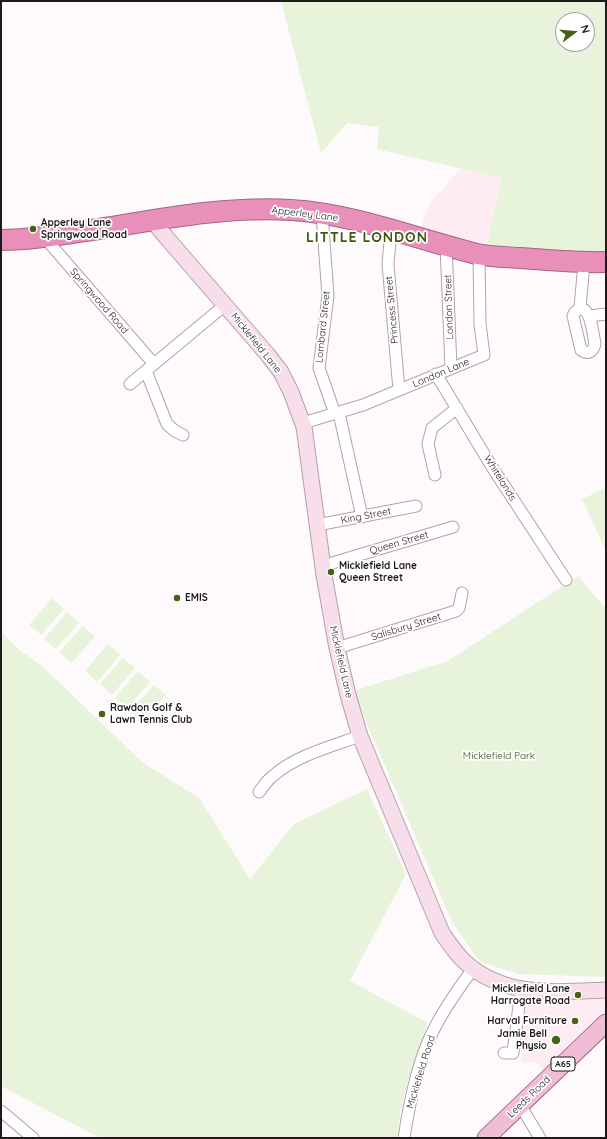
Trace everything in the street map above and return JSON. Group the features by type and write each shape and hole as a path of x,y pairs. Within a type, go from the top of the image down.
{"highway":[{"name":"Apperley Lane","path":"1,240 45,238 152,220 235,210 293,210 322,214 391,230 479,255 584,262 606,262"}],"main road":[{"name":"Micklefield Lane","path":"152,220 268,355 281,372 291,392 303,423 322,566 337,648 348,695 360,736 442,933 464,961 473,969 496,982 521,990 604,993"},
{"name":"Micklefield Lane","path":"132,223 166,237"},
{"name":"Leeds Road","path":"486,1138 606,1023"}],"street":[{"name":"Lombard Street","path":"322,214 328,296 319,368 337,413 362,517"},
{"name":"Princess Street","path":"391,230 388,264 399,390"},
{"name":"Springwood Road","path":"45,238 150,367"},
{"name":"London Street","path":"446,246 451,368"},
{"name":"London Lane","path":"303,423 363,405 484,355 480,324 479,255"},
{"path":"580,308 586,310 589,316 595,344 592,351 586,353 581,350 573,316 580,308 584,262"},
{"path":"130,384 225,305"},
{"path":"589,316 606,314"},
{"path":"150,367 166,424 183,436"},
{"name":"Whitelands","path":"436,374 492,467 566,580"},
{"path":"434,475 428,444 432,428 457,408"},
{"name":"King Street","path":"317,525 416,506"},
{"name":"Queen Street","path":"322,566 453,527"},
{"name":"Salisbury Street","path":"337,648 456,611 459,608 462,593"},
{"path":"259,792 272,776 289,765 309,755 360,736"},
{"name":"Micklefield Road","path":"404,1138 417,1077 432,1033 450,1002 473,969"},
{"path":"504,1053 513,1053 521,990"},
{"path":"520,1105 540,1138"},
{"path":"1,1111 33,1138"}],"shaded area":[{"path":"461,169 502,178 487,244 420,229 430,202"},
{"path":"606,987 606,1016 543,1071 537,1062 521,1062 523,999 554,1000"}],"green space":[{"path":"281,1 606,1 606,254 531,250 487,244 502,178 377,149 379,127 347,123 321,153"},
{"path":"606,488 606,551 582,499"},
{"name":"Micklefield Park","path":"578,576 606,609 606,977 519,974 480,962 452,922 353,691 448,661"},
{"path":"52,598 64,609 41,635 29,625"},
{"path":"67,612 79,623 56,649 44,639"},
{"path":"83,626 95,637 71,663 59,652"},
{"path":"1,631 19,650 41,665 142,762 199,798 250,879 294,824 367,789 406,874 350,981 428,1023 413,1065 401,1108 397,1138 100,1138 1,1086"},
{"path":"108,644 120,655 97,682 85,671"},
{"path":"123,658 135,668 112,695 100,684"},
{"path":"138,671 150,682 127,708 115,698"},
{"path":"154,685 166,695 142,722 130,711"}],"place":[{"name":"Apperley Lane Springwood Road","path":"33,229"},
{"name":"Micklefield Lane Queen Street","path":"331,572"},
{"name":"EMIS","path":"177,598"},
{"name":"Rawdon Golf & Lawn Tennis Club","path":"102,714"},
{"name":"Micklefield Lane Harrogate Road","path":"578,995"},
{"name":"Harval Furniture","path":"575,1021"},
{"name":"Jamie Bell Physio","path":"556,1040"}],"district":[{"name":"LITTLE LONDON","path":"367,238"}]}
